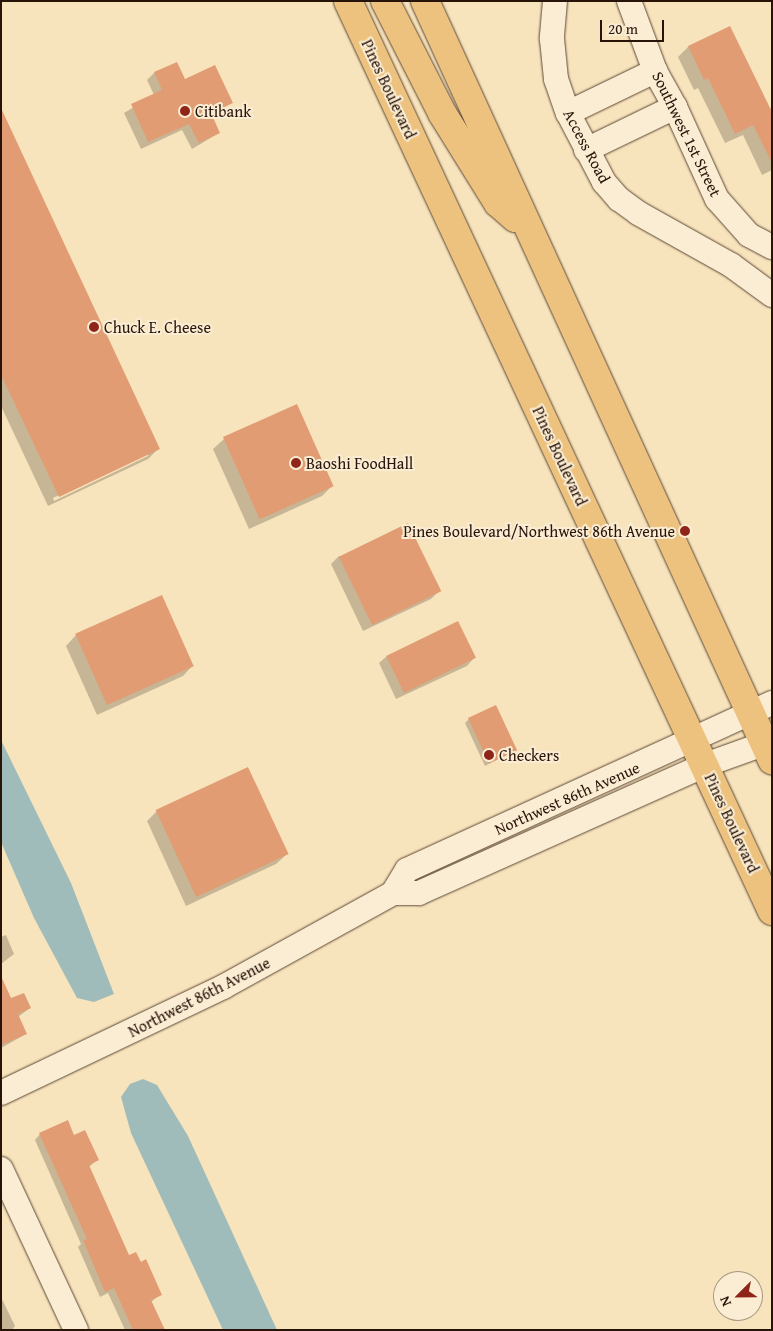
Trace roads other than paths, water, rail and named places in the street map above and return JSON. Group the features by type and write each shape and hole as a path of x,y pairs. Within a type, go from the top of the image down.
{"highway":[{"name":"Pines Boulevard","path":"348,1 772,911"},
{"path":"385,1 442,113 498,203 530,230"},
{"path":"425,1 530,230 761,708 769,748"}],"street":[{"name":"Access Road","path":"555,1 552,39 556,79 568,113 604,182 619,199 730,265 772,295"},
{"name":"Southwest 1st Street","path":"629,1 655,71 675,107 717,199 749,235 772,247"},
{"path":"568,113 655,71"},
{"path":"586,150 675,107"},
{"name":"Northwest 86th Avenue","path":"1,1093 218,990 393,893 407,870 699,753 761,708"},
{"name":"Northwest 86th Avenue","path":"699,753 769,748"},
{"path":"1,1169 76,1330"}],"water":[{"path":"1,740 71,883 114,994 94,1002 77,998 34,918 1,842"},
{"path":"143,1079 157,1085 188,1136 277,1330 223,1330 131,1133 121,1097 130,1084"}],"place":[{"name":"Citibank","path":"185,111"},
{"name":"Chuck E. Cheese","path":"94,327"},
{"name":"Baoshi FoodHall","path":"296,463"},
{"name":"Pines Boulevard/Northwest 86th Avenue","path":"685,531"},
{"name":"Checkers","path":"489,755"}]}
